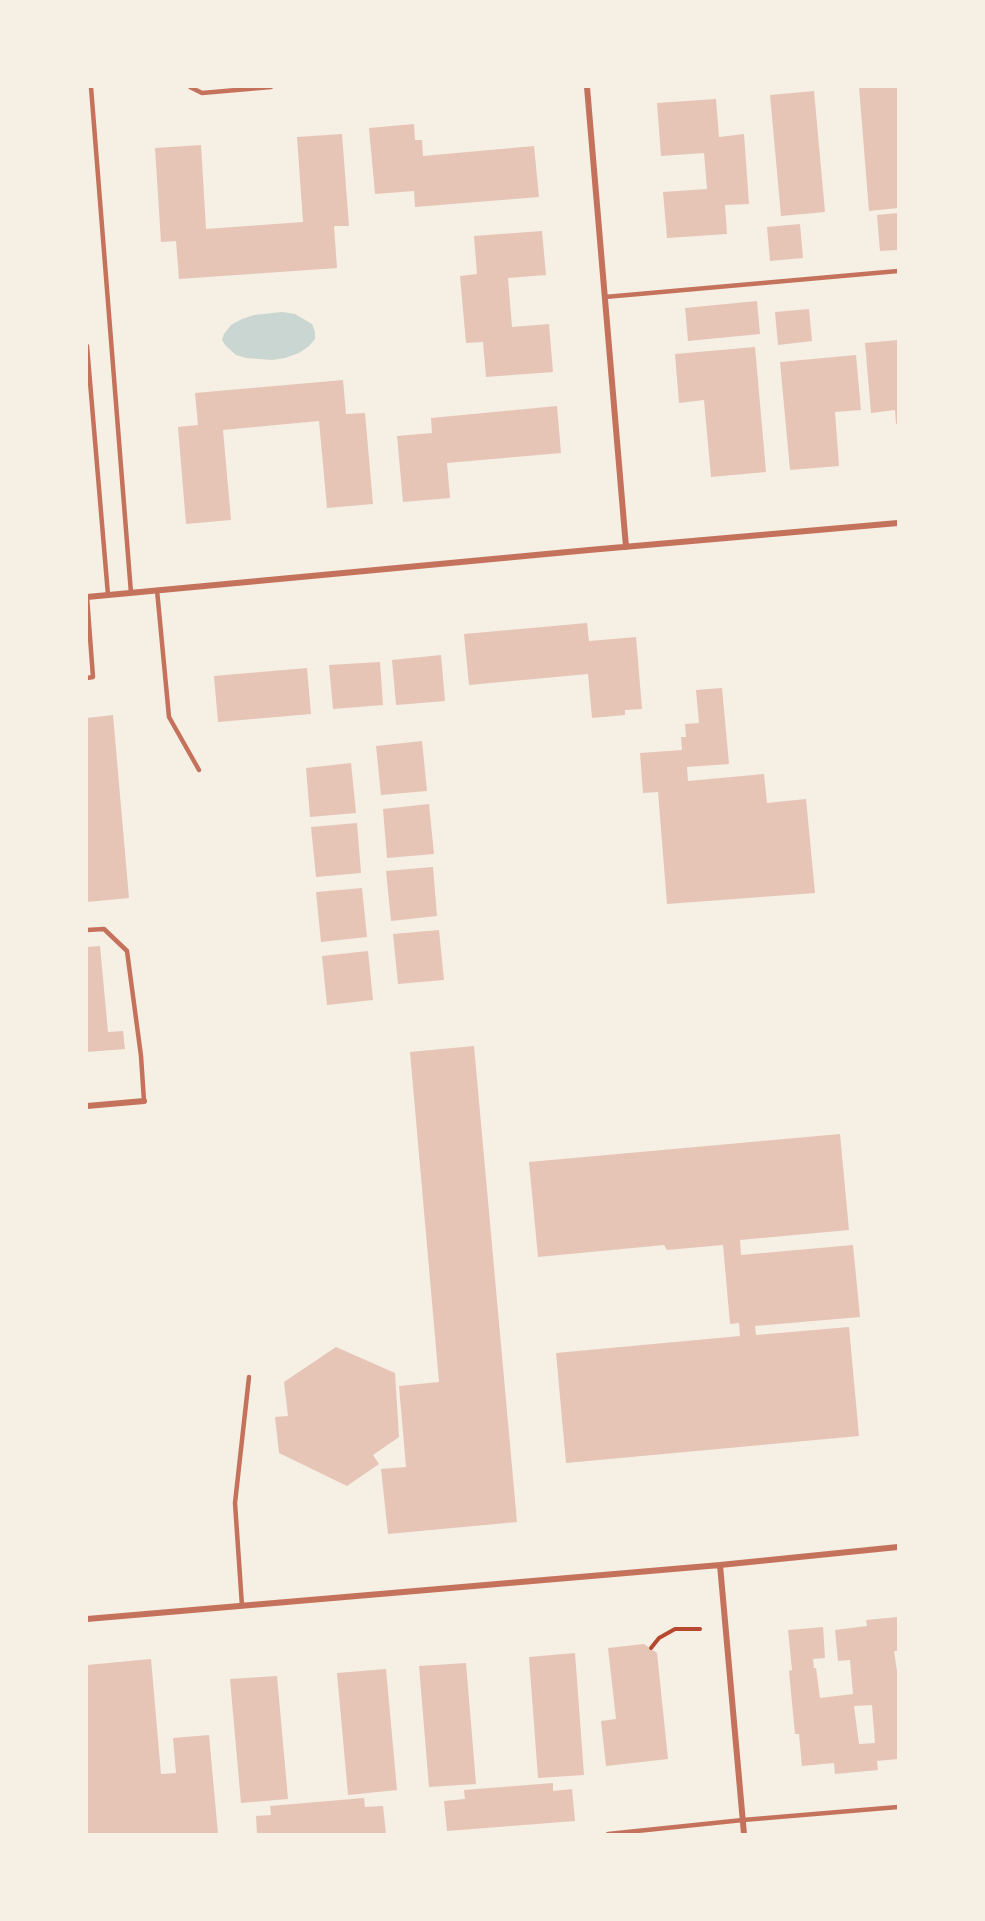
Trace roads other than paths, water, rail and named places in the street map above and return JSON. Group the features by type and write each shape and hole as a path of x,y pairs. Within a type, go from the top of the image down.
{"street":[{"path":"587,87 626,547"},
{"path":"87,597 898,523"},
{"path":"87,1106 144,1101"},
{"path":"87,1619 720,1565 898,1547"},
{"path":"720,1565 744,1834"}],"lane":[{"path":"91,87 131,593"},
{"path":"190,87 202,93 271,87"},
{"path":"605,297 898,271"},
{"path":"87,345 108,595"},
{"path":"157,590 169,717 199,770"},
{"path":"87,597 93,677 87,678"},
{"path":"87,930 104,929 127,951 141,1056 144,1101"},
{"path":"242,1606 235,1503 249,1377"},
{"path":"608,1834 898,1807"}]}
